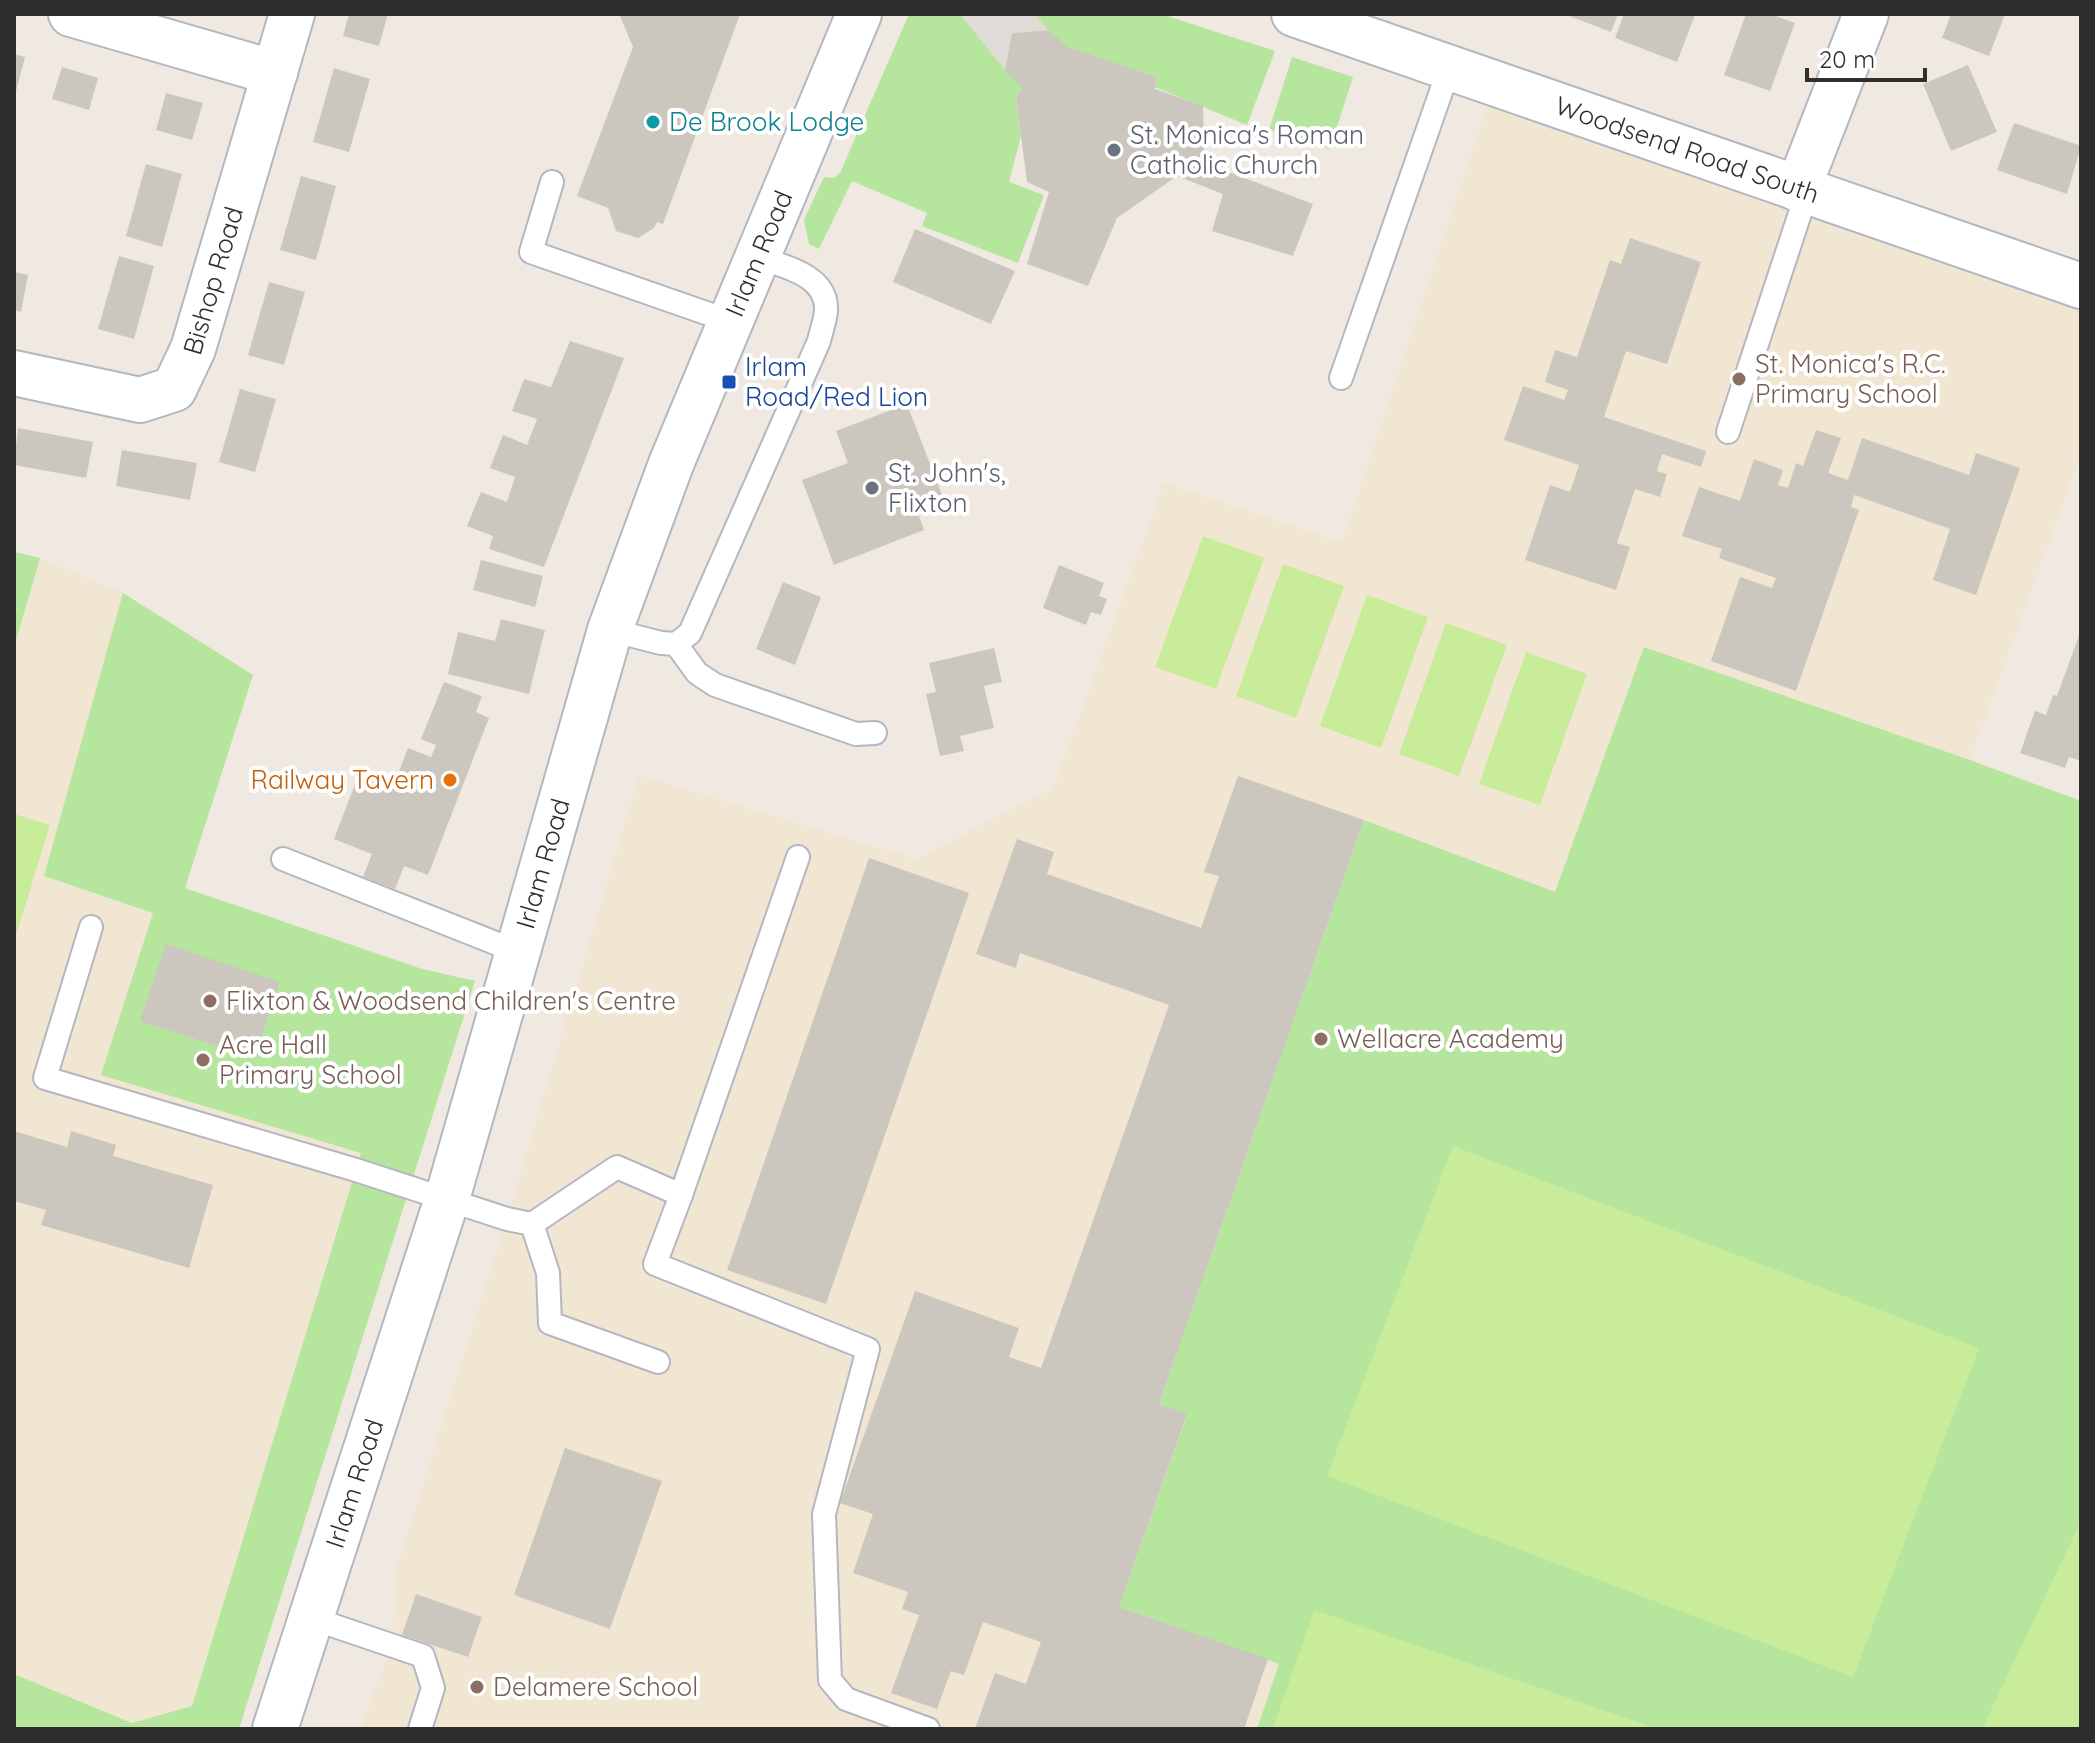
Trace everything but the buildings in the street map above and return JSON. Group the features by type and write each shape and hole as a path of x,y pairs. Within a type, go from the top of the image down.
{"street":[{"path":"71,14 275,73"},
{"name":"Bishop Road","path":"14,373 140,400 174,389 193,349 292,14"},
{"name":"Irlam Road","path":"275,1729 447,1199 610,630 671,464 859,14"},
{"name":"Woodsend Road South","path":"1294,14 2081,286"},
{"path":"1803,190 1866,14"}],"lane":[{"path":"1341,378 1450,66"},
{"path":"552,182 531,252 729,321"},
{"path":"1728,432 1803,190"},
{"path":"610,630 676,644 690,633 819,341 826,308 819,290 804,273 757,257"},
{"path":"676,644 697,673 715,685 856,734 875,733"},
{"path":"798,857 655,1264 868,1349 824,1514 830,1680 846,1699 928,1729"},
{"path":"283,859 518,952"},
{"path":"91,927 45,1078 532,1224 617,1167 681,1195"},
{"path":"532,1224 548,1273 550,1323 658,1362"},
{"path":"311,1618 423,1656 433,1688 420,1729"}],"shaded area":[{"path":"960,14 1034,14 1048,30 1012,33 1005,70"},
{"name":"Wellacre Academy","path":"1489,101 2081,304 2081,454 1970,760 2081,801 2081,1729 360,1729 392,1645 396,1569 507,1219 639,775 916,859 1053,788 1164,483 1342,542"},
{"name":"Acre Hall Primary School","path":"14,552 40,558 123,593 253,675 185,888 422,969 361,1152 192,1706 132,1723 14,1674"}],"green space":[{"path":"909,14 960,14 1023,89 1016,97 1021,136 1009,182 1044,195 1018,263 922,226 927,213 852,181 819,249 809,244 804,220 824,177 834,178 840,173"},
{"path":"1033,14 1161,14 1275,51 1247,125 1062,49"},
{"path":"1292,57 1353,77 1330,149 1269,130"},
{"path":"1203,536 1264,558 1216,689 1155,667"},
{"path":"14,552 40,558 14,647"},
{"path":"1283,564 1344,586 1296,718 1236,696"},
{"path":"123,593 253,675 185,888 422,969 475,981 239,1729 14,1729 14,1674 132,1723 192,1706 361,1153 101,1075 153,913 44,876"},
{"path":"1367,595 1428,617 1381,748 1320,726"},
{"path":"1446,623 1507,645 1459,776 1399,754"},
{"path":"1644,647 2081,801 2081,1729 1257,1729 1279,1664 1119,1607 1187,1415 1159,1404 1364,820 1555,892"},
{"path":"1526,652 1587,674 1540,805 1479,784"},
{"path":"14,814 50,825 14,942"},
{"path":"1453,1146 1979,1348 1853,1677 1327,1476"},
{"path":"2081,1521 2081,1729 1982,1729"},
{"path":"1314,1610 1658,1729 1273,1729"}],"place":[{"name":"De Brook Lodge","path":"653,122"},
{"name":"St. Monica's Roman Catholic Church","path":"1114,150"},
{"name":"St. Monica's R.C. Primary School","path":"1739,379"},
{"name":"Irlam Road/Red Lion","path":"729,382"},
{"name":"St. John's, Flixton","path":"872,488"},
{"name":"Railway Tavern","path":"450,780"},
{"name":"Flixton & Woodsend Children's Centre","path":"210,1001"},
{"name":"Wellacre Academy","path":"1321,1039"},
{"name":"Acre Hall Primary School","path":"203,1060"},
{"name":"Delamere School","path":"477,1687"}]}
